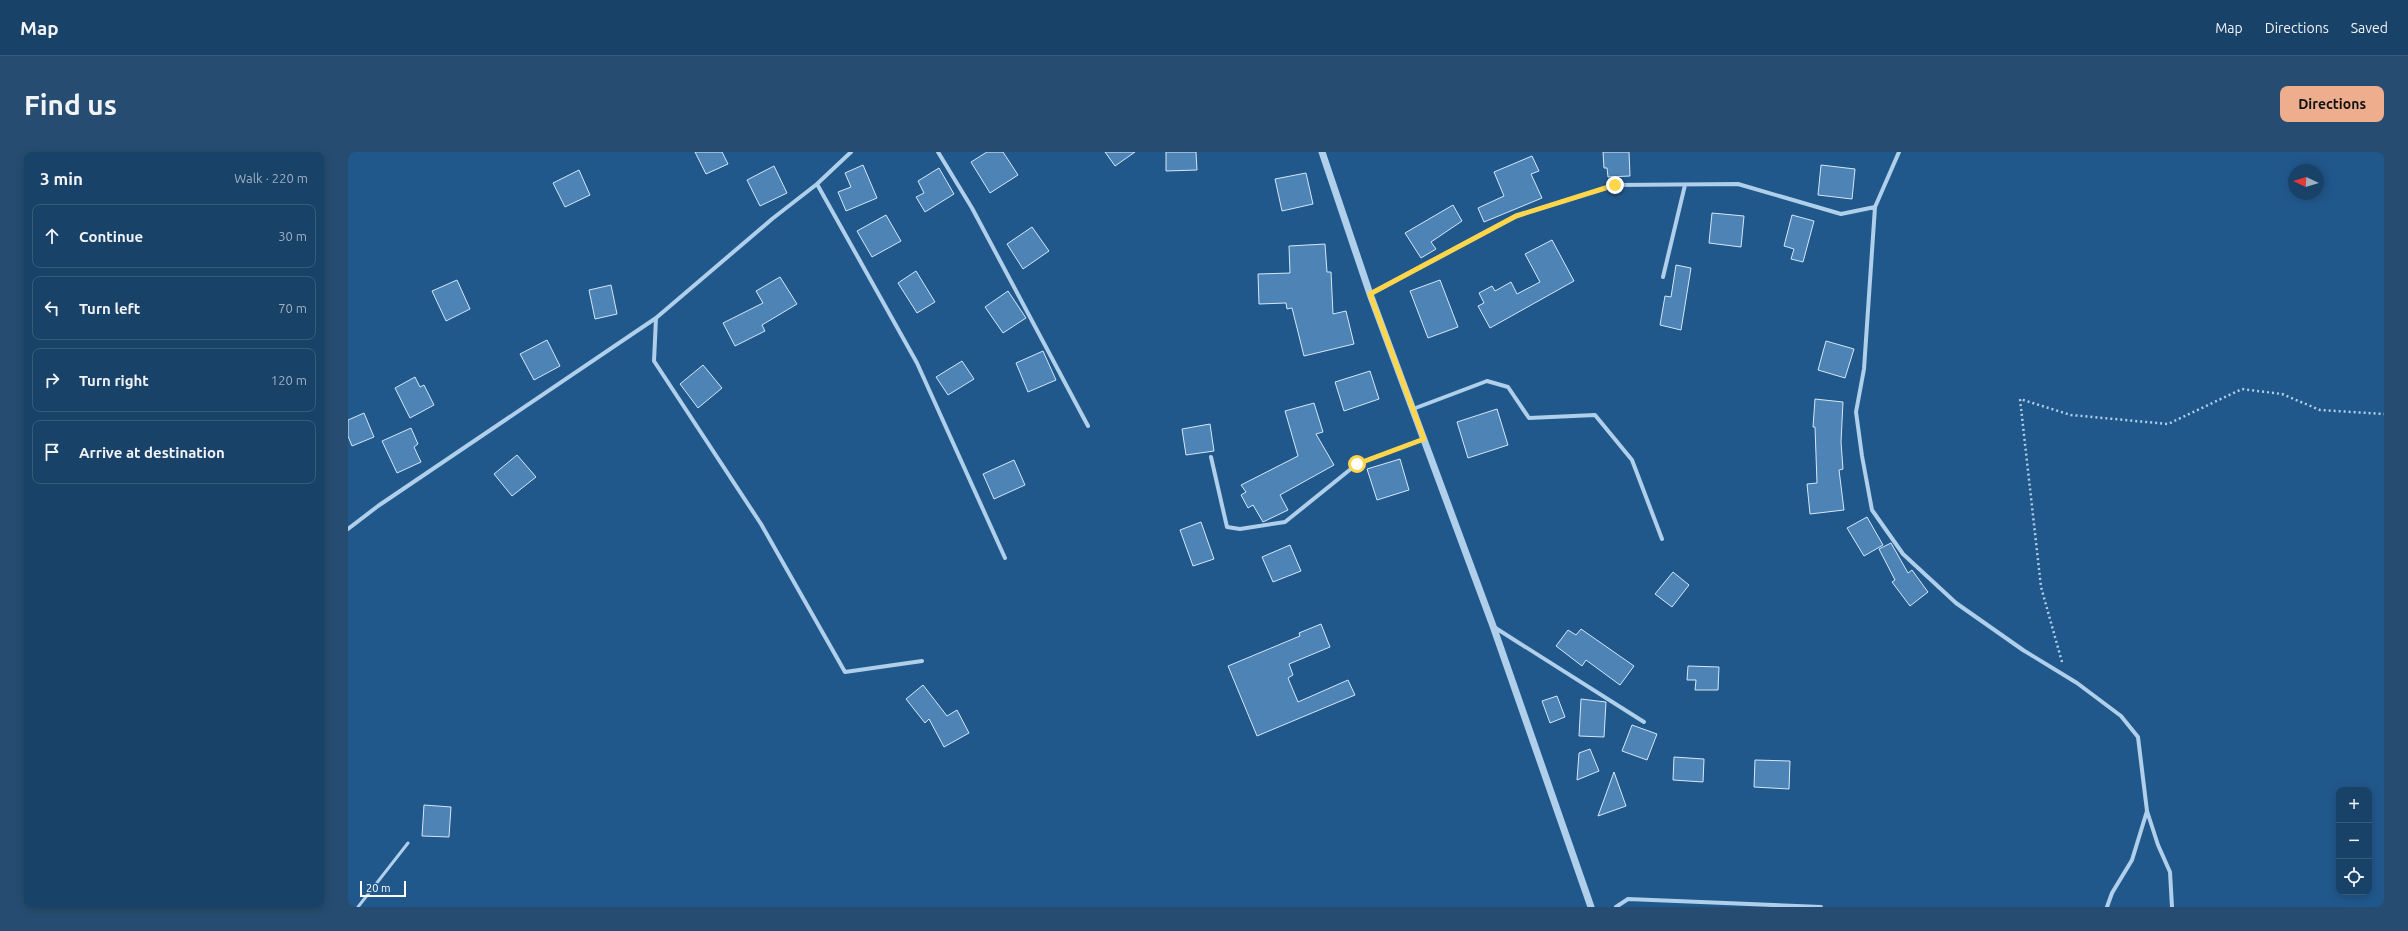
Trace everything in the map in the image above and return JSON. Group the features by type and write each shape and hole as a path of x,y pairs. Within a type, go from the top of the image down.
{"street":[{"path":"348,529 378,506 656,318 817,184 851,152"},
{"path":"938,152 983,229 1088,426"},
{"path":"1322,152 1370,294 1493,626 1591,907"},
{"path":"1898,152 1875,207 1864,369 1856,412 1872,510 1903,554 1956,603 2023,650 2066,676 2121,716 2138,737 2147,811 2158,845 2170,872 2172,907"},
{"path":"817,184 917,363 1005,558"},
{"path":"1370,294 1516,216 1615,185 1738,184 1841,214 1875,207"},
{"path":"1663,278 1686,185"},
{"path":"656,318 654,361 761,524 845,672 922,661"},
{"path":"1413,410 1486,381 1508,387 1529,418 1595,415 1632,460 1662,539"},
{"path":"1211,457 1227,527 1240,529 1285,522 1357,464 1424,439"},
{"path":"1493,626 1644,722"},
{"path":"2107,907 2112,893 2132,860 2147,811"},
{"path":"1616,907 1628,899 1821,907"}],"lane":[{"path":"358,907 408,842"}],"path":[{"path":"2066,676 2042,587 2020,400 2070,415 2168,424 2242,390 2282,394 2320,410 2384,414"}],"building":[{"path":"695,152 722,152 728,164 706,174"},
{"path":"987,152 1003,152 1018,175 990,193 971,162"},
{"path":"1105,152 1135,152 1115,166"},
{"path":"1166,152 1196,152 1197,170 1166,171"},
{"path":"1603,152 1629,152 1630,176 1608,177 1607,168 1604,168"},
{"path":"1532,156 1539,171 1531,174 1542,198 1484,222 1478,208 1504,196 1494,172"},
{"path":"863,165 877,198 846,211 838,192 851,187 845,173"},
{"path":"1821,165 1855,169 1852,199 1818,195"},
{"path":"774,166 787,193 760,206 747,180"},
{"path":"939,168 954,194 925,212 916,197 924,193 918,181"},
{"path":"579,170 590,195 565,207 553,183"},
{"path":"1306,173 1313,204 1282,211 1275,179"},
{"path":"1453,205 1462,221 1431,242 1436,249 1421,258 1405,233"},
{"path":"1712,213 1744,216 1741,247 1709,243"},
{"path":"886,215 901,241 872,257 857,231"},
{"path":"1792,215 1814,221 1803,262 1791,259 1794,249 1784,246"},
{"path":"1032,227 1049,251 1023,269 1007,244"},
{"path":"1552,240 1574,281 1490,328 1478,306 1484,303 1479,293 1492,286 1495,291 1511,282 1517,294 1540,282 1525,254"},
{"path":"1325,244 1327,272 1331,272 1333,314 1346,311 1354,344 1304,356 1292,308 1287,309 1286,303 1259,304 1258,274 1290,273 1289,246"},
{"path":"1676,265 1691,268 1681,330 1660,325 1665,296 1671,297"},
{"path":"916,271 935,302 917,313 898,283"},
{"path":"780,277 797,304 762,325 765,331 735,346 723,323 763,303 756,291"},
{"path":"457,280 470,309 446,321 432,291"},
{"path":"1440,280 1458,327 1428,338 1410,291"},
{"path":"611,285 617,314 595,319 589,290"},
{"path":"1008,291 1026,318 1003,333 985,307"},
{"path":"547,340 560,366 534,380 520,354"},
{"path":"1826,341 1854,349 1845,378 1818,370"},
{"path":"1043,351 1056,380 1028,392 1016,363"},
{"path":"962,361 974,379 948,395 936,377"},
{"path":"703,365 722,388 698,408 680,384"},
{"path":"1370,371 1379,399 1344,411 1335,382"},
{"path":"415,377 420,387 424,385 434,405 410,418 395,388"},
{"path":"1815,399 1843,402 1841,442 1843,469 1839,470 1844,510 1810,514 1807,484 1817,483 1815,427 1813,427"},
{"path":"1314,403 1323,432 1316,434 1334,465 1280,495 1288,510 1263,522 1253,505 1248,508 1241,495 1246,492 1241,485 1298,456 1285,411"},
{"path":"1497,409 1508,445 1468,458 1457,422"},
{"path":"364,413 374,437 352,446 348,436 348,420"},
{"path":"1210,424 1214,451 1186,455 1182,429"},
{"path":"411,428 418,444 414,447 421,462 397,473 382,441"},
{"path":"517,455 536,477 512,496 494,474"},
{"path":"1400,459 1409,490 1377,500 1367,469"},
{"path":"1014,460 1025,485 994,499 983,474"},
{"path":"1867,517 1883,545 1864,556 1847,528"},
{"path":"1201,522 1214,559 1193,566 1180,530"},
{"path":"1891,543 1908,573 1912,570 1928,592 1910,606 1892,582 1895,580 1879,549"},
{"path":"1290,545 1301,571 1273,582 1262,557"},
{"path":"1673,572 1689,585 1672,607 1655,594"},
{"path":"1321,624 1330,647 1289,664 1293,675 1288,678 1298,702 1348,680 1355,695 1257,736 1228,666 1300,636 1299,633"},
{"path":"1581,629 1634,666 1620,685 1586,660 1582,666 1556,646 1568,630 1576,635"},
{"path":"1688,666 1719,667 1718,690 1695,690 1696,680 1687,680"},
{"path":"923,685 947,716 957,710 969,733 944,747 929,719 925,723 906,699"},
{"path":"1557,696 1565,717 1550,723 1542,701"},
{"path":"1581,699 1606,702 1604,737 1579,736"},
{"path":"1632,725 1657,734 1647,760 1622,751"},
{"path":"1590,749 1599,771 1577,780 1579,753"},
{"path":"1674,757 1704,759 1703,782 1673,780"},
{"path":"1755,760 1790,761 1789,789 1754,787"},
{"path":"1614,772 1626,806 1598,816"},
{"path":"424,805 451,807 449,837 422,836"}],"route":[{"path":"1357,464 1424,439 1370,294 1516,216 1615,185"}]}
